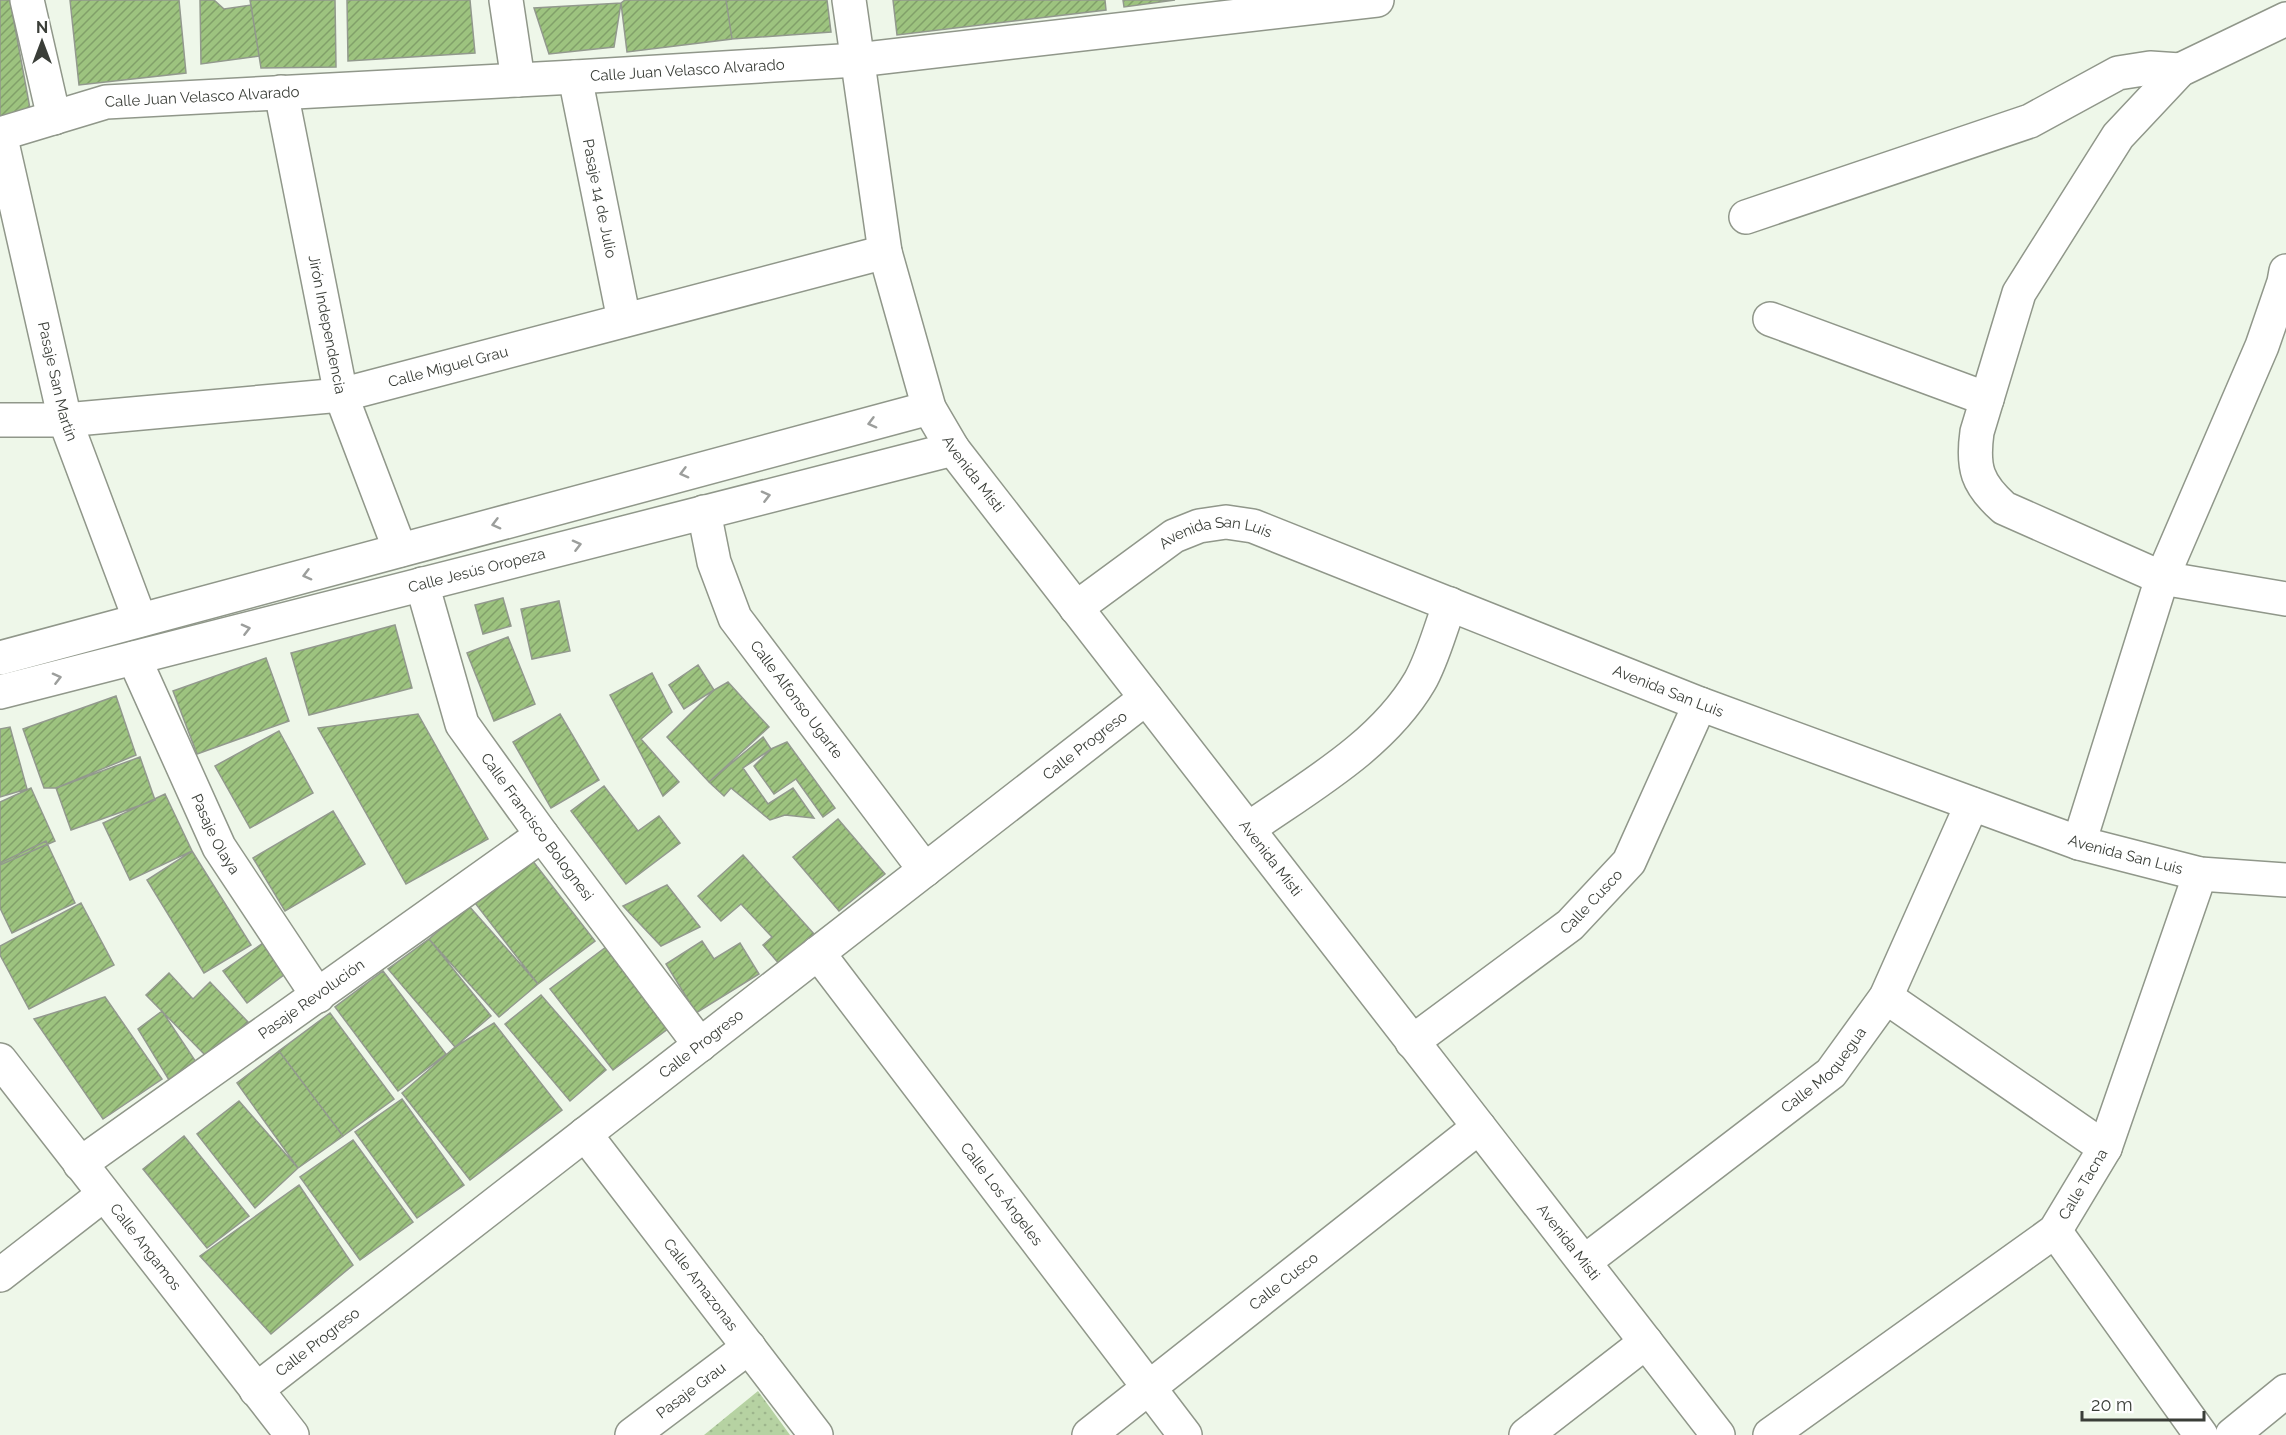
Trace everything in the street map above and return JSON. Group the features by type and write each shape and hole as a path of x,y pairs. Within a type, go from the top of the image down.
{"street":[{"path":"27,0 54,118"},
{"path":"506,0 518,80"},
{"name":"Avenida Misti","path":"849,0 885,252 929,408 953,448 1718,1435"},
{"name":"Calle Juan Velasco Alvarado","path":"0,134 106,102 857,60 1377,0"},
{"path":"2286,19 2180,70 2118,136 2019,293 1977,432 1974,454 1977,475 1988,494 2004,508 2162,578 2286,599"},
{"path":"1746,218 2030,121 2118,73 2150,68 2180,70"},
{"name":"Pasaje 14 de Julio","path":"575,77 624,320"},
{"name":"Jirón Independencia","path":"281,92 340,395 400,550"},
{"name":"Pasaje San Martín","path":"0,134 65,420 140,620"},
{"name":"Calle Miguel Grau","path":"0,420 65,420 340,395 885,252"},
{"path":"2079,843 2162,578 2274,347 2286,271"},
{"path":"1770,319 1987,399"},
{"path":"0,658 929,408"},
{"name":"Calle Jesús Oropeza","path":"0,692 953,448"},
{"name":"Calle Alfonso Ugarte","path":"704,512 714,562 735,618 925,870"},
{"name":"Avenida San Luis","path":"1076,608 1174,536 1199,526 1226,522 1253,526 1700,704 2079,843 2200,874 2286,880"},
{"name":"Calle Francisco Bolognesi","path":"422,584 462,724 542,835 700,1045"},
{"path":"1248,829 1369,743 1401,710 1421,679 1450,604"},
{"name":"Pasaje Olaya","path":"134,658 219,848 318,996"},
{"name":"Calle Progreso","path":"256,1390 1146,698"},
{"name":"Calle Cusco","path":"1412,1042 1570,925 1629,862 1700,704"},
{"name":"Calle Moquegua","path":"1584,1262 1831,1073 1886,997 1972,804"},
{"name":"Pasaje Revolución","path":"80,1164 542,835"},
{"name":"Calle Tacna","path":"1770,1435 2055,1231 2105,1148 2200,874"},
{"name":"Calle Los Ángeles","path":"818,953 1185,1435"},
{"path":"1886,997 2105,1148"},
{"name":"Calle Angamos","path":"0,1060 291,1435"},
{"name":"Calle Cusco","path":"1089,1435 1479,1128"},
{"name":"Calle Amazonas","path":"585,1134 816,1435"},
{"path":"0,1275 103,1195"},
{"path":"2055,1231 2201,1435"},
{"path":"1526,1435 1646,1342"},
{"name":"Pasaje Grau","path":"638,1433 749,1347"},
{"path":"2232,1435 2286,1391"}],"green space":[{"path":"758,1391 790,1435 704,1435"}],"building":[{"path":"0,0 10,0 31,114 0,123"},
{"path":"70,0 179,0 186,73 79,85"},
{"path":"200,0 214,0 224,9 251,5 259,56 201,64"},
{"path":"250,0 335,0 336,67 261,68"},
{"path":"347,0 470,0 475,53 348,61"},
{"path":"625,0 726,0 732,39 627,52 621,3"},
{"path":"726,0 827,0 831,32 732,39"},
{"path":"893,0 1105,0 1106,10 897,35"},
{"path":"1123,0 1175,0 1124,7"},
{"path":"621,3 614,47 549,54 534,8"},
{"path":"503,598 511,626 483,634 475,605"},
{"path":"559,601 570,651 532,659 521,609"},
{"path":"395,625 412,688 309,715 291,653"},
{"path":"508,637 535,704 494,721 467,653"},
{"path":"266,658 289,721 197,754 173,691"},
{"path":"698,665 714,690 684,709 669,685"},
{"path":"652,673 672,712 641,739 679,782 663,796 610,695"},
{"path":"728,682 769,727 709,782 667,737 714,690"},
{"path":"116,696 136,755 56,788 44,788 23,729"},
{"path":"418,714 488,839 406,884 318,728"},
{"path":"560,714 599,780 551,808 513,742"},
{"path":"10,727 27,789 0,797 0,729"},
{"path":"279,731 313,793 250,828 215,766"},
{"path":"763,737 771,749 743,768 768,804 793,788 814,818 785,815 770,820 731,788 724,796 709,782"},
{"path":"787,742 835,808 823,817 796,779 774,794 754,766 771,749"},
{"path":"140,757 155,800 71,830 56,788"},
{"path":"604,786 638,831 659,816 680,843 626,884 571,811"},
{"path":"31,788 55,841 0,865 0,802"},
{"path":"165,794 192,851 130,880 103,823"},
{"path":"333,811 365,864 285,911 253,858"},
{"path":"838,819 885,874 839,911 793,857"},
{"path":"46,841 75,903 12,933 0,908 0,863"},
{"path":"192,851 251,945 204,973 147,880"},
{"path":"743,855 814,934 780,965 763,945 772,937 741,904 721,921 698,896"},
{"path":"532,860 595,941 538,984 475,903"},
{"path":"667,885 700,927 661,946 623,906"},
{"path":"81,903 114,965 29,1009 0,955 0,946"},
{"path":"468,905 538,984 499,1017 429,939"},
{"path":"429,939 491,1016 455,1047 388,969"},
{"path":"702,941 714,959 740,943 759,974 696,1013 666,964"},
{"path":"263,943 285,974 247,1003 223,971"},
{"path":"606,947 669,1028 613,1070 550,989"},
{"path":"383,971 446,1054 398,1091 335,1007"},
{"path":"169,973 193,999 210,982 248,1022 209,1059 146,995"},
{"path":"541,995 606,1070 570,1101 505,1024"},
{"path":"105,997 162,1079 103,1119 34,1019"},
{"path":"162,1011 196,1062 169,1080 138,1029"},
{"path":"330,1013 394,1099 343,1136 279,1051"},
{"path":"494,1023 562,1110 470,1180 402,1093 455,1047"},
{"path":"279,1051 343,1136 298,1168 237,1083"},
{"path":"402,1099 464,1185 417,1218 355,1132"},
{"path":"239,1101 298,1168 255,1208 197,1134"},
{"path":"184,1136 249,1216 207,1248 143,1169"},
{"path":"353,1140 413,1222 360,1260 300,1177"},
{"path":"299,1185 353,1265 271,1334 200,1256"}]}
